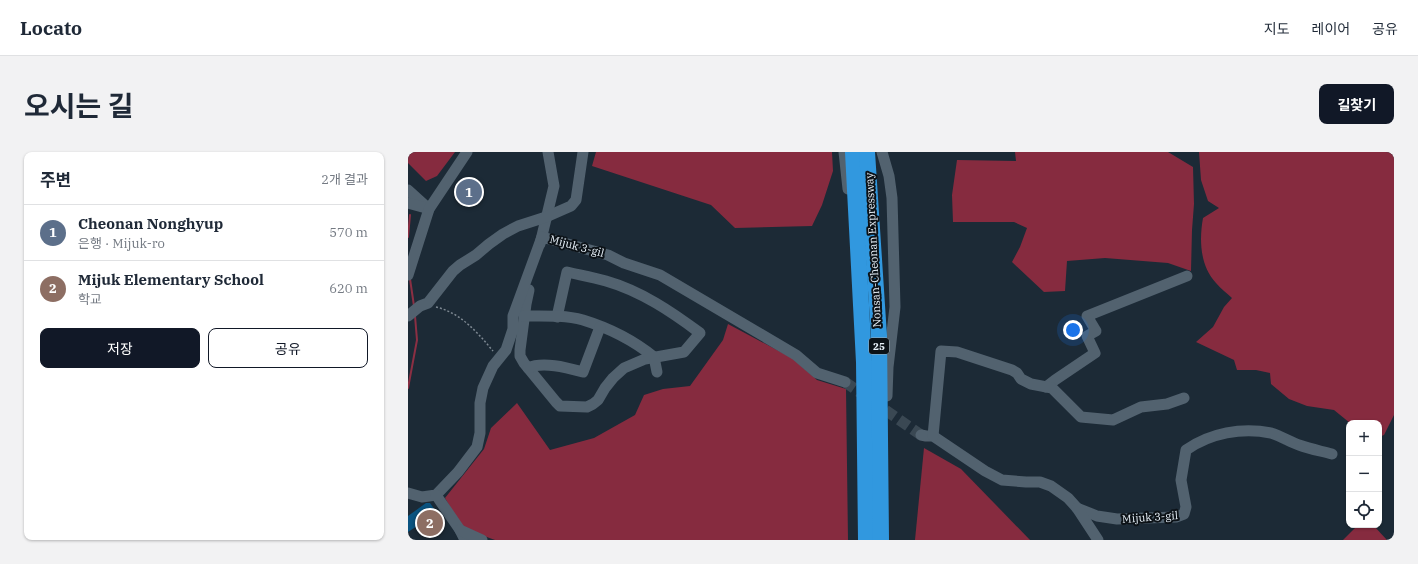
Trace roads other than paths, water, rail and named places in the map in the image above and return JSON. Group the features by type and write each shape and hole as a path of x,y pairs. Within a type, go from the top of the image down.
{"highway":[{"name":"Nonsan-Cheonan Expressway","path":"853,152 864,362 866,540"},
{"name":"Nonsan-Cheonan Expressway","path":"867,152 878,336 881,540"}],"street":[{"path":"409,268 429,209 467,152"},
{"path":"548,152 554,186 526,304 520,356 556,402 560,406 587,407 598,400 604,388 624,368 644,359 684,352 700,333 678,317 635,292 607,281 567,272 557,317"},
{"path":"408,316 428,303 453,271 503,234 518,226 546,217 571,206 576,200 583,152"},
{"path":"844,152 855,280 861,294"},
{"path":"880,470 885,459 888,367 895,307 892,198 889,176 882,152"},
{"path":"408,190 429,209"},
{"path":"408,203 429,209"},
{"path":"529,222 542,237"},
{"name":"Mijuk 3-gil","path":"436,495 458,472 477,447 480,433 480,403 483,388 493,366 506,350 513,329 513,316 542,237 608,255 624,263 660,275 796,355 817,373 845,382"},
{"path":"1046,387 1095,353 1087,336 1096,331 1087,316 1187,276"},
{"path":"524,316 557,317 582,320 600,327 633,341 654,357 657,372"},
{"path":"528,368 534,365 560,366 583,372 600,327"},
{"path":"933,436 941,351 958,352 1012,370 1017,373 1020,379 1031,384 1052,388 1081,417 1113,420 1141,407 1167,404 1184,398"},
{"name":"Mijuk 3-gil","path":"921,435 933,436 1002,480 1040,482 1051,486 1077,508 1097,516 1117,519 1176,517 1184,514 1186,507 1181,480 1186,450 1197,442 1216,434 1252,431 1272,434 1299,445 1332,454"},
{"path":"408,493 422,497 436,495 462,535 482,540"},
{"path":"1077,508 1098,540"}],"waterway":[{"path":"408,237 410,215"},
{"path":"410,279 414,306"},
{"path":"408,388 417,340 415,316"}],"tunnel":[{"path":"845,382 921,435"}],"place":[{"name":"Cheonan Nonghyup","path":"469,192"},
{"name":"Mijuk Elementary School","path":"430,523"}]}
